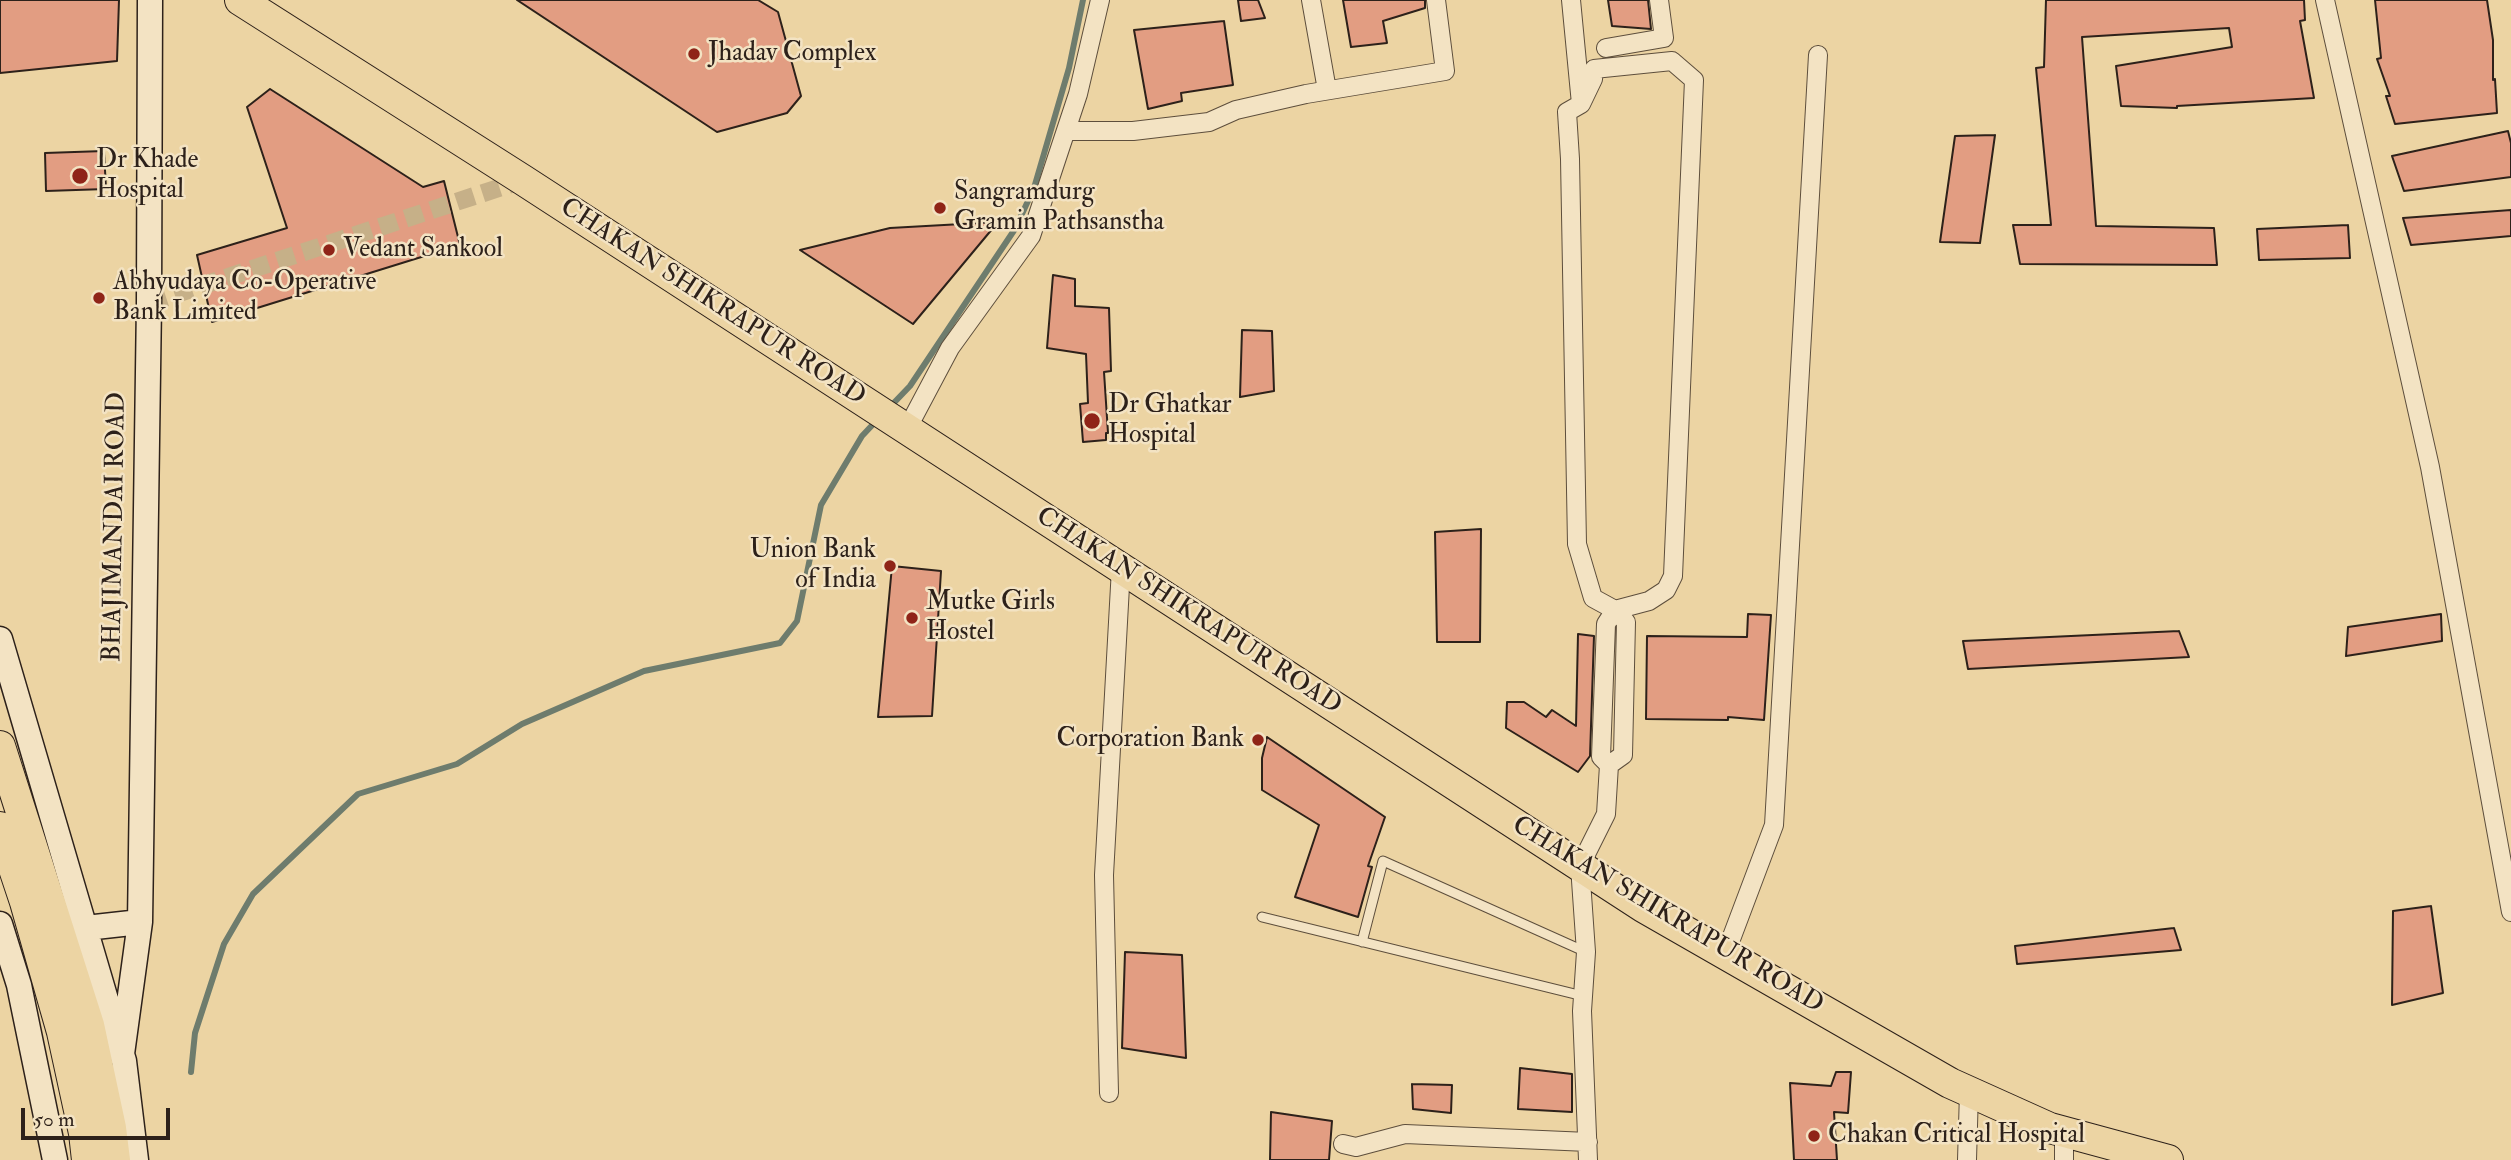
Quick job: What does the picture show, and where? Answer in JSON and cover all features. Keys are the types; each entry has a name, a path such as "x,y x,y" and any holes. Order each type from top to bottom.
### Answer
{"highway":[{"name":"CHAKAN SHIKRAPUR ROAD","path":"240,0 1643,906 1969,1092 2050,1128 2064,1146 2168,1160"},
{"path":"0,746 89,1025 111,1128 115,1160"},
{"path":"0,828 25,902 62,1032 84,1133 87,1160"}],"main road":[{"name":"BHAJIMANDAI ROAD","path":"122,1054 140,922 149,303 150,0"},
{"path":"0,639 7,683 86,928 122,1054 136,1160"},
{"path":"86,928 140,922"},
{"path":"1,928 19,985 55,1160"}],"street":[{"path":"902,426 950,348 1031,236 1078,94 1100,0"},
{"path":"1311,0 1327,90"},
{"path":"1066,131 1133,131 1209,122 1236,110 1327,90 1445,71 1436,0"},
{"path":"1571,0 1581,104"},
{"path":"1606,48 1664,38 1659,0"},
{"path":"2325,0 2430,467 2511,912"},
{"path":"1725,955 1774,825 1818,55"},
{"path":"1588,1160 1583,996 1586,952 1580,866 1606,814 1609,765 1601,757 1606,624 1615,610 1649,601 1667,590 1673,576 1694,80 1672,61 1594,69 1593,79 1581,104 1567,112 1577,544 1593,598 1615,610"},
{"path":"1108,1093 1104,875 1121,568"},
{"path":"1967,1160 1969,1092"},
{"path":"1343,1144 1356,1147 1405,1134 1588,1142"}],"lane":[{"path":"1362,942 1383,860 1586,952"},
{"path":"1262,917 1583,996"}],"building":[{"path":"0,0 119,0 117,61 0,73"},
{"name":"Jhadav Complex","path":"517,0 758,0 778,12 801,96 787,113 717,132"},
{"path":"1238,0 1258,0 1265,18 1241,21"},
{"path":"1343,0 1425,0 1425,8 1383,21 1387,43 1351,47"},
{"path":"1608,0 1648,0 1651,29 1612,26"},
{"path":"2046,0 2304,0 2305,20 2300,21 2314,98 2177,108 2121,106 2116,66 2232,47 2229,28 2082,37 2096,226 2214,228 2217,265 2020,264 2013,225 2051,225 2036,68 2044,67"},
{"path":"2375,0 2487,0 2493,40 2493,80 2495,79 2497,113 2395,124 2386,96 2390,96 2377,59 2381,58"},
{"path":"1224,21 1233,85 1181,93 1182,101 1148,109 1134,30"},
{"name":"Vedant Sankool","path":"270,89 423,187 444,181 460,245 212,322 197,255 287,228 247,107"},
{"path":"2508,131 2511,143 2511,177 2404,191 2392,156"},
{"path":"1995,135 1980,243 1940,242 1955,136"},
{"path":"104,151 106,189 46,191 45,153"},
{"path":"2511,210 2511,236 2411,245 2403,218"},
{"path":"998,222 913,324 800,250 890,228"},
{"path":"2348,225 2350,258 2259,260 2257,229"},
{"path":"1053,275 1075,279 1075,306 1109,308 1111,371 1104,372 1108,433 1106,440 1083,442 1080,404 1088,403 1086,354 1047,348"},
{"path":"1242,330 1272,331 1274,391 1240,397"},
{"path":"1481,529 1480,642 1437,642 1435,532"},
{"name":"Mutke Girls Hostel","path":"892,566 941,571 932,716 878,717"},
{"path":"1748,614 1771,615 1764,720 1728,717 1728,720 1646,719 1647,636 1747,637"},
{"path":"2441,614 2442,641 2346,656 2348,627"},
{"path":"2179,631 2189,657 1968,669 1963,641"},
{"path":"1578,634 1594,636 1590,756 1578,772 1506,728 1507,702 1524,702 1546,717 1552,710 1576,726"},
{"path":"1267,737 1385,817 1368,866 1372,867 1358,917 1295,897 1319,825 1262,790 1262,758"},
{"path":"2431,906 2443,993 2392,1005 2393,911"},
{"path":"2174,928 2181,950 2017,964 2015,946"},
{"path":"1125,952 1182,955 1186,1058 1122,1048"},
{"path":"1520,1068 1572,1074 1572,1112 1518,1109"},
{"name":"Chakan Critical Hospital","path":"1836,1072 1851,1072 1848,1113 1834,1112 1837,1160 1794,1160 1790,1083 1831,1086"},
{"path":"1412,1084 1452,1085 1451,1113 1413,1109"},
{"path":"1271,1112 1332,1121 1329,1160 1270,1160"}],"waterway":[{"path":"888,409 910,386 1015,229 1034,188 1069,68 1083,0"},
{"path":"191,1072 195,1033 224,944 253,894 358,794 457,764 522,724 644,671 780,643 797,621 821,505 862,436 878,419"}],"tunnel":[{"path":"149,303 523,180"}],"place":[{"name":"Jhadav Complex","path":"694,54"},
{"name":"Dr Khade Hospital","path":"80,176"},
{"name":"Sangramdurg Gramin Pathsanstha","path":"940,208"},
{"name":"Vedant Sankool","path":"329,250"},
{"name":"Abhyudaya Co-Operative Bank Limited","path":"99,298"},
{"name":"Dr Ghatkar Hospital","path":"1092,421"},
{"name":"Union Bank of India","path":"890,566"},
{"name":"Mutke Girls Hostel","path":"912,618"},
{"name":"Corporation Bank","path":"1258,740"},
{"name":"Chakan Critical Hospital","path":"1814,1136"}]}
